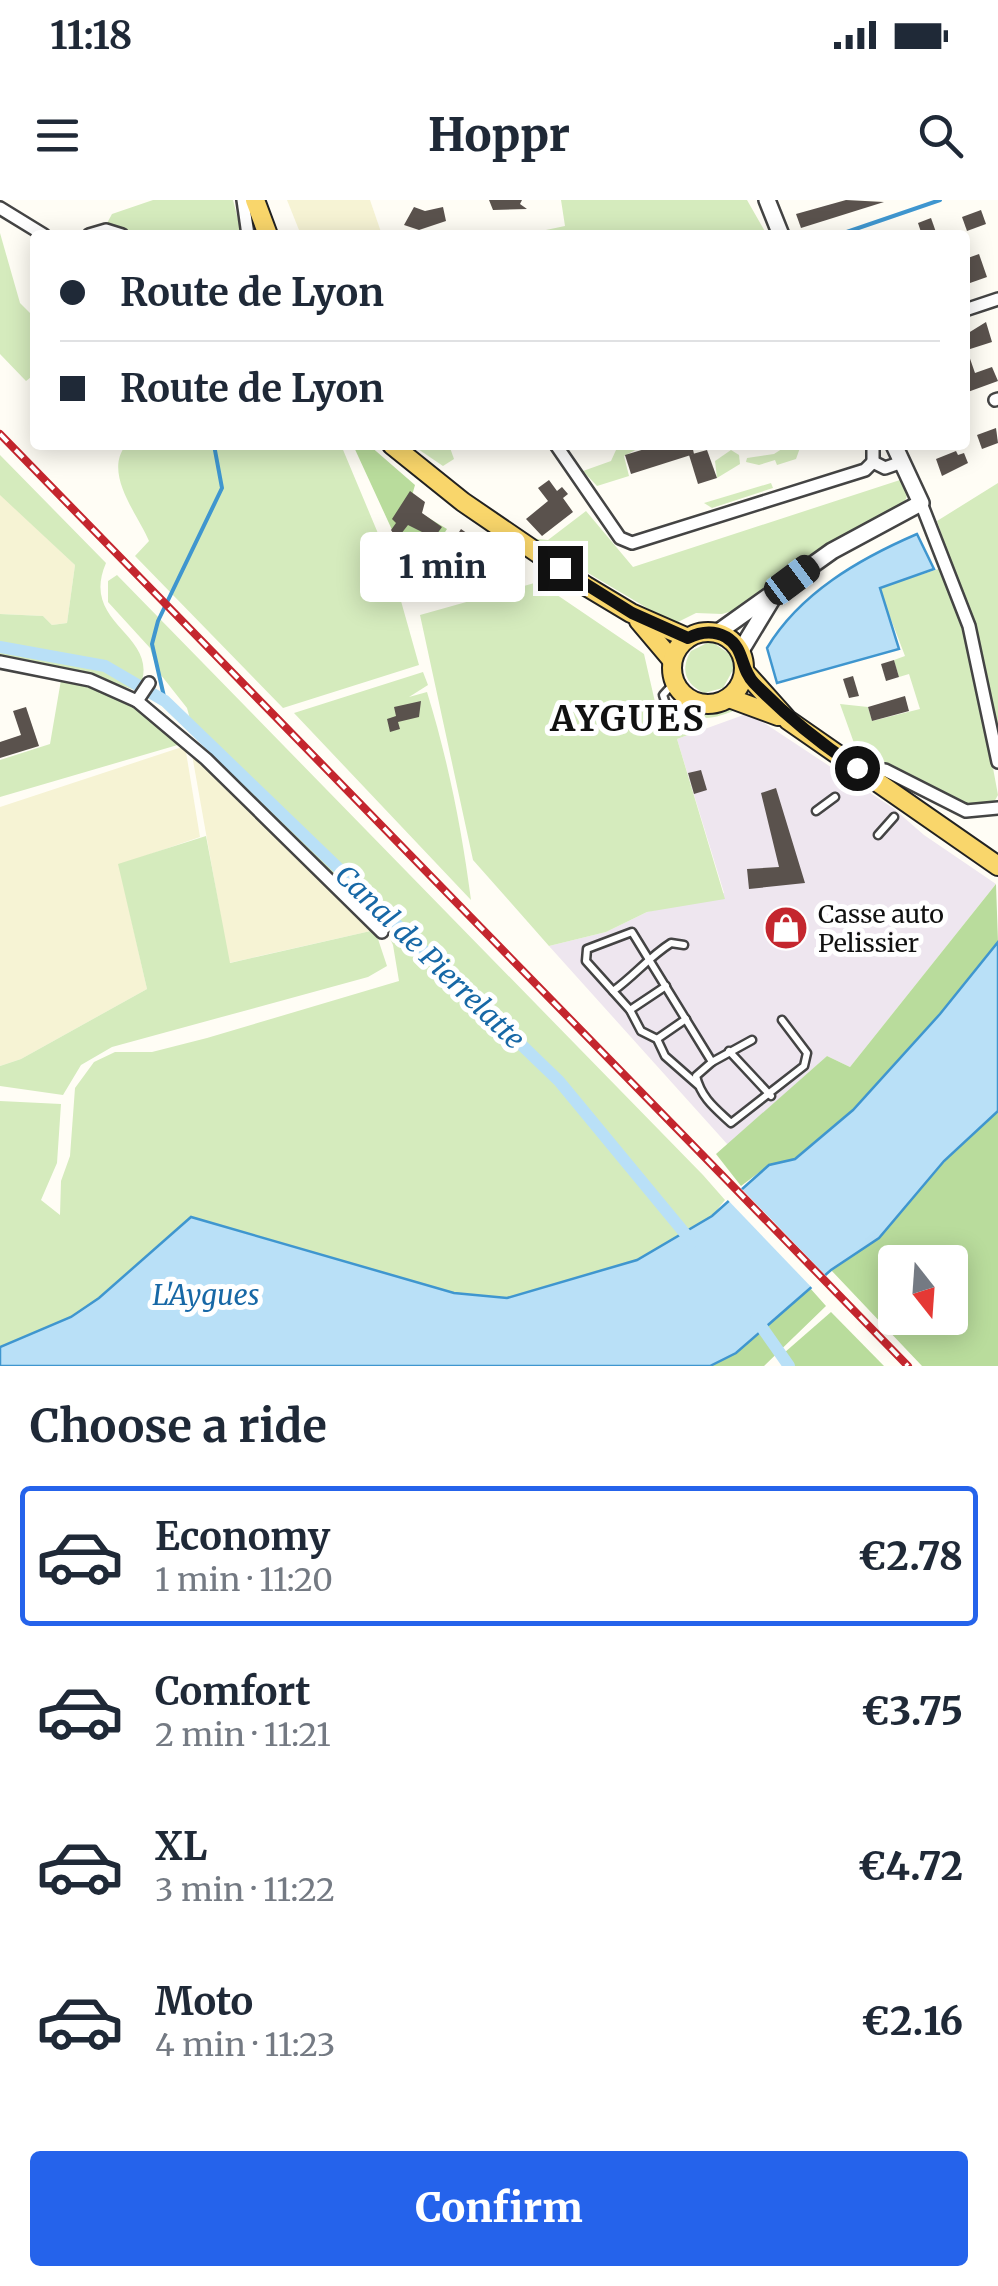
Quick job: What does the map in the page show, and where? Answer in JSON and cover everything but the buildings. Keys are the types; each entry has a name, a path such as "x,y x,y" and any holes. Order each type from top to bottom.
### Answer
{"main road":[{"path":"255,200 266,230"},
{"path":"398,450 463,502 632,613 688,638 717,634 740,652 744,671 788,720 998,866"},
{"path":"632,613 672,660 674,683 688,699 709,705 730,698 788,720"},
{"path":"672,660 688,638"},
{"path":"730,698 744,671"}],"street":[{"path":"243,200 247,230"},
{"path":"767,200 779,230"},
{"path":"4,206 37,230"},
{"path":"970,308 998,299"},
{"path":"560,450 625,542 638,543 865,470 873,462 874,450"},
{"path":"896,450 969,626 998,762"},
{"path":"873,462 885,468 902,462"},
{"path":"717,634 832,551 921,503"},
{"path":"740,652 774,596"},
{"path":"0,662 90,680 139,698 382,932"},
{"path":"139,698 149,682"},
{"path":"870,777 885,770 954,807 978,813 998,808"}],"lane":[{"path":"816,811 835,797"},
{"path":"878,835 894,817"},
{"path":"698,1085 666,1056 657,1039 641,1030 630,1010 586,961 586,949 632,932 712,1062"},
{"path":"613,991 640,971 648,957 671,943 684,945"},
{"path":"630,1010 666,986"},
{"path":"657,1039 686,1018"},
{"path":"752,1040 712,1062 696,1076 706,1100 731,1123 804,1066 807,1053 782,1020"},
{"path":"729,1052 770,1096"}],"shaded area":[{"path":"287,200 370,200 380,230 299,230"},
{"path":"0,494 75,565 67,623 52,625 43,616 0,614"},
{"name":"Casse auto Pelissier","path":"749,713 893,808 924,835 996,884 850,1067 827,1056 728,1145 549,946 606,932 647,912 724,893 677,739"},
{"path":"185,746 200,837 119,865 147,989 21,1059 0,1066 0,807"},
{"path":"191,749 375,930 229,963"}],"green space":[{"path":"153,200 233,200 241,230 120,230 106,225 112,214"},
{"path":"561,200 747,200 764,230 546,230 565,226"},
{"path":"0,233 20,303 30,313 30,378 26,381 0,354"},
{"path":"123,450 343,450 390,562 419,665 283,708 135,556 149,541 124,493 118,468"},
{"path":"355,450 375,450 415,485 409,506 447,529 411,585 399,545"},
{"path":"419,450 451,450 454,459 443,466"},
{"path":"616,450 635,450 624,456 629,476 597,486 583,471 611,461"},
{"path":"731,450 739,455 740,464 717,478 715,461"},
{"path":"799,450 796,459 777,465 775,460 759,465 746,462 747,458"},
{"path":"0,455 106,563 100,585 103,602 141,656 144,672 138,691 79,672 0,657 0,614 43,616 52,625 67,623 75,565 0,495"},
{"path":"900,480 908,493 904,504 830,544 749,606 722,614 696,613 674,624 529,538 548,540 586,511 633,567"},
{"path":"771,483 773,488 712,508 704,503"},
{"path":"998,483 998,726 970,616 937,521"},
{"path":"945,567 967,627 998,795 993,804 975,811 897,773 854,743 840,704 868,707 872,721 920,709 909,674 899,677 894,660 905,656 879,588"},
{"path":"117,575 703,1175 725,1200 712,1216 637,1260 507,1298 454,1293 191,1217 99,1298 71,1317 0,1347 0,1101 61,1104 57,1163 41,1200 60,1215 61,1181 70,1156 75,1088 94,1062 115,1052 152,1052 207,1038 399,981 393,945 385,928 217,762 193,730 187,708 157,670 150,648 108,602 108,581"},
{"path":"538,582 644,654 655,702 664,716 707,728 677,739 725,899 647,912 606,932 549,946 473,860 420,615"},
{"path":"711,641 731,655 734,668 723,688 704,693 689,681 685,670 691,651"},
{"path":"423,672 428,685 409,697 427,692 454,795 471,900 294,713"},
{"path":"61,680 126,703 181,744 0,797 0,760 50,744"},
{"path":"732,706 738,709 709,718 680,710"},
{"path":"206,836 230,963 375,930 387,966 368,977 112,1047 81,1065 63,1095 0,1086 0,1066 21,1059 147,989 118,864"},
{"path":"996,884 998,942 940,1014 853,1110 795,1159 769,1165 741,1186 716,1154 827,1056 850,1067"},
{"path":"998,1111 998,1366 922,1366 893,1335 968,1335 968,1245 878,1245 878,1320 831,1270 879,1238 944,1161"},
{"path":"810,1288 826,1306 764,1366 710,1366 736,1353"},
{"path":"831,1312 884,1366 793,1366 784,1353"}],"water":[{"path":"917,534 934,569 880,588 899,649 777,683 767,648 796,610 853,567"},
{"name":"L'Aygues","path":"998,942 998,1111 944,1161 879,1238 831,1270 736,1353 710,1366 0,1366 0,1347 71,1317 99,1298 191,1217 454,1293 507,1298 637,1260 712,1216 769,1165 795,1159 853,1110 940,1014"}],"pier":[{"path":"737,1184 829,1279 815,1291 723,1195"}],"waterway":[{"path":"853,230 940,200"},
{"path":"165,701 152,644 158,621 222,488 215,450"},
{"name":"Canal de Pierrelatte","path":"0,647 105,666 165,701 559,1081 692,1242"},
{"name":"Canal de Pierrelatte","path":"756,1319 789,1366"}],"railway":[{"path":"0,434 908,1366"}],"place":[{"name":"Casse auto Pelissier","path":"786,928"}],"district":[{"name":"AYGUES","path":"628,719"}],"route":[{"path":"560,568 632,613 688,638 707,632 726,637 740,652 744,671 788,720 857,768"}]}
